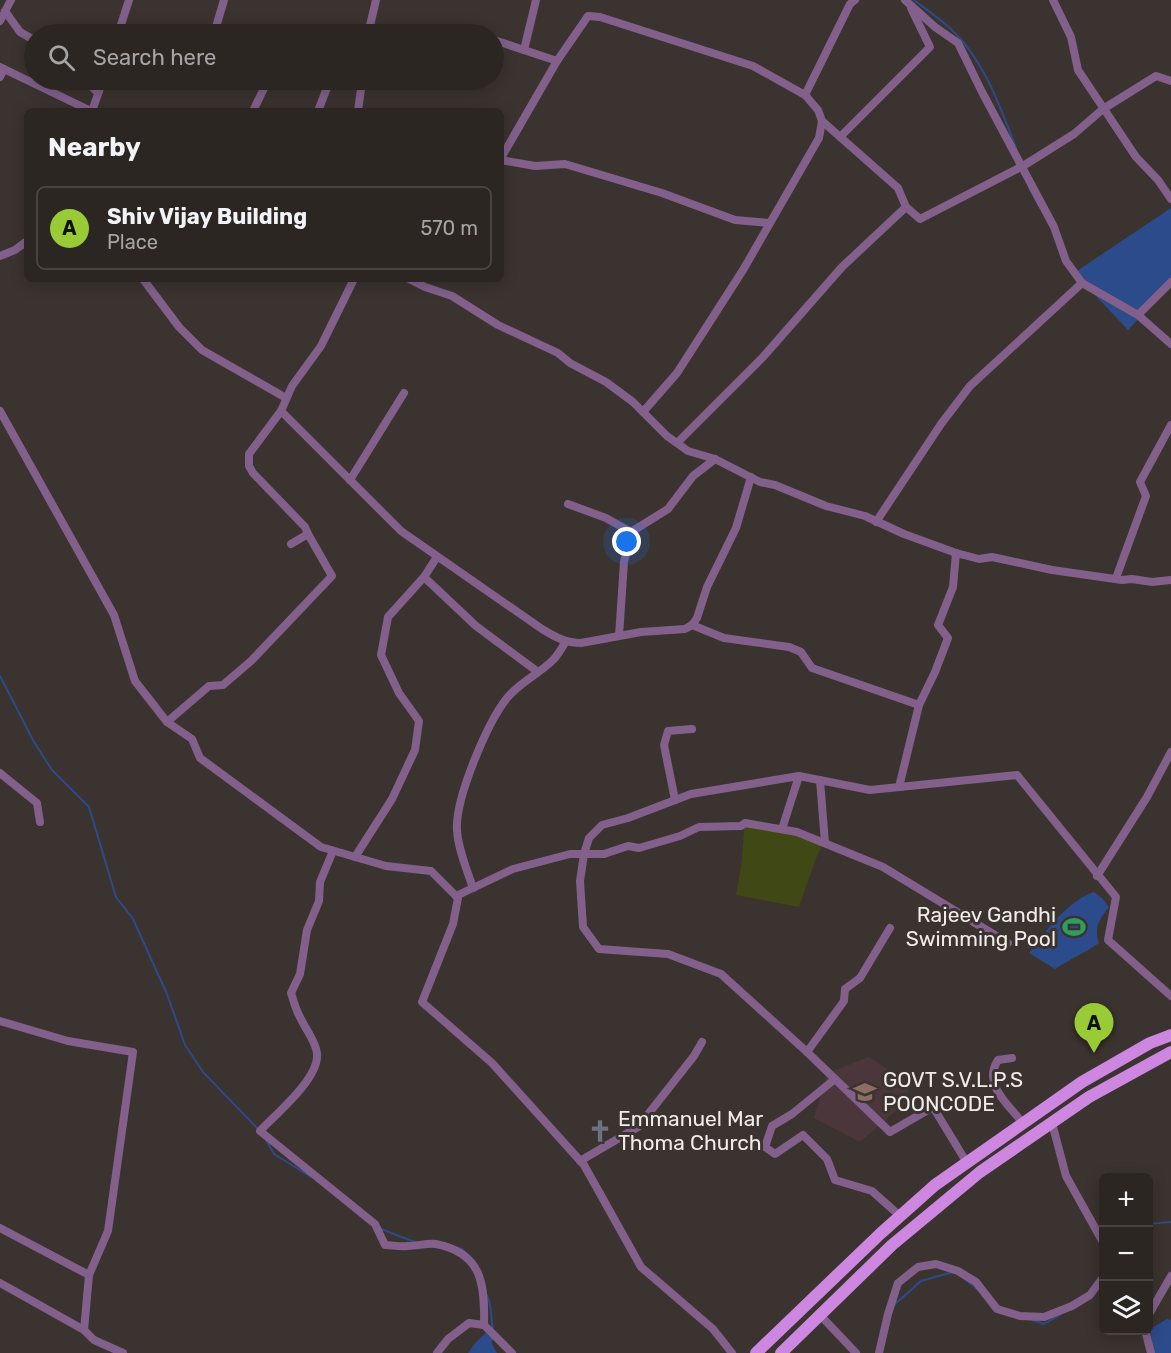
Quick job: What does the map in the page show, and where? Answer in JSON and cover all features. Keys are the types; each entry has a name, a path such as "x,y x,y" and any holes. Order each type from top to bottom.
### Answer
{"main road":[{"path":"756,1353 935,1185 1082,1082 1150,1043 1171,1035"},
{"path":"781,1353 892,1245 993,1162 1089,1097 1171,1052"}],"street":[{"path":"0,21 7,14 11,0"},
{"path":"121,24 129,0"},
{"path":"217,24 224,0"},
{"path":"370,24 376,0"},
{"path":"524,50 536,0"},
{"path":"805,94 850,4 855,0"},
{"path":"1053,0 1071,37 1078,70 1136,157 1158,180 1171,199"},
{"path":"840,137 930,47 907,2"},
{"path":"907,2 958,44 1054,227 1066,261 1082,283 1138,315 1171,344"},
{"path":"7,14 24,34"},
{"path":"504,154 557,61 584,20 594,15 753,66 805,94 818,110 822,121 898,188 906,207 920,219 1023,166 1074,134 1103,109 1156,76 1171,81"},
{"path":"504,43 557,61"},
{"path":"0,78 2,68 24,79"},
{"path":"48,90 85,108"},
{"path":"95,90 98,93"},
{"path":"92,108 99,90"},
{"path":"254,108 263,90"},
{"path":"319,108 326,90"},
{"path":"358,108 361,90"},
{"path":"643,412 677,373 742,270 819,138 822,121"},
{"path":"504,160 535,166 565,165 662,193 735,220 769,223"},
{"path":"677,443 763,357 842,267 906,207"},
{"path":"0,256 24,243"},
{"path":"145,282 179,327 202,350 286,398"},
{"path":"167,722 208,686 223,685 251,661 332,576 305,527 249,466 249,454 281,411 291,386 321,346 353,282"},
{"path":"415,282 452,296 498,325 558,353 570,363 606,382 633,402 667,436 688,451 715,459 751,477 805,498 853,512 956,553 980,558 992,557 1052,570 1152,582 1171,580"},
{"path":"1138,315 1171,282"},
{"path":"876,522 941,424 970,386 1082,283"},
{"path":"350,480 404,393"},
{"path":"0,411 114,615 135,681 167,722 192,739 200,758 321,847 386,866 431,871 458,898 453,924 422,1002 492,1063 580,1161 641,1267 713,1329 732,1353"},
{"path":"281,411 401,531 543,629 566,641 581,643 641,632 685,629 692,625 697,618 707,587 736,528 751,477"},
{"path":"1116,578 1146,496 1140,482 1171,425"},
{"path":"619,636 624,562 631,532 668,509 693,476 715,459"},
{"path":"568,504 606,518 631,532"},
{"path":"291,544 308,534"},
{"path":"899,787 919,705 948,638 938,625 953,587 956,553"},
{"path":"355,857 392,799 415,750 419,721 399,693 381,655 388,617 424,577 437,557"},
{"path":"424,577 476,626 538,672"},
{"path":"692,625 724,638 789,647 801,652 812,668 919,705"},
{"path":"473,888 457,832 457,815 466,781 506,699 524,681 554,659 566,641"},
{"path":"675,800 664,745 668,731 692,729"},
{"path":"1097,876 1147,797 1171,752"},
{"path":"0,773 37,803 40,822"},
{"path":"967,1163 933,1107 890,1131 721,974 668,954 599,949 583,927 580,881 589,838 602,825 628,818 691,794 799,776 870,790 1017,775 1116,897 1108,940 1171,996"},
{"path":"782,829 799,776"},
{"path":"820,780 825,843"},
{"path":"456,896 513,869 570,854 604,854 628,846 639,848 658,843 699,826 741,826 745,823 797,832 883,867 1008,943"},
{"path":"333,851 320,882 319,901 307,930 300,974 291,993 299,1017 312,1039 317,1055 307,1080 294,1097 260,1131 375,1224 385,1245 434,1244 458,1252 472,1261 481,1282 485,1302 484,1325"},
{"path":"807,1052 844,1001 845,989 860,978 890,928"},
{"path":"0,1021 68,1041 133,1052 108,1231 89,1275 84,1330"},
{"path":"580,1161 638,1127 694,1056 702,1042"},
{"path":"1012,1058 998,1060 992,1072 993,1085 1022,1122"},
{"path":"835,1079 792,1114 772,1126 765,1147 775,1154 803,1135 827,1159 835,1180 872,1191 900,1216"},
{"path":"1052,1123 1066,1176 1099,1235"},
{"path":"0,1228 89,1275"},
{"path":"879,1353 898,1283 918,1266 936,1264 958,1271 976,1282 997,1309 1020,1316 1044,1317 1072,1306 1090,1294 1100,1281"},
{"path":"1153,1309 1171,1276"},
{"path":"0,1284 84,1330 94,1340 123,1353"},
{"path":"820,1315 856,1353"},
{"path":"437,1353 448,1339 469,1323 484,1325 512,1353"},
{"path":"1146,1335 1151,1353"}],"shaded area":[{"name":"GOVT S.V.L.P.S POONCODE","path":"869,1057 909,1083 907,1101 860,1142 814,1118 827,1073"}],"green space":[{"path":"745,820 785,827 824,843 816,858 799,907 736,895"}],"water":[{"path":"1171,208 1171,284 1128,330 1074,273"},
{"name":"Rajeev Gandhi Swimming Pool","path":"1094,892 1109,907 1098,924 1099,943 1055,969 1029,953 1066,910"},
{"path":"1167,1319 1171,1320 1171,1353 1153,1353 1151,1335 1153,1335 1153,1327"},
{"path":"488,1331 494,1339 491,1342 497,1353 468,1353 476,1342"}],"waterway":[{"path":"914,0 951,29 973,55 990,85 1016,148"},
{"path":"1029,188 1039,206"},
{"path":"0,676 34,742 52,770 89,807 116,897 133,919 167,994 185,1045 203,1072 259,1130"},
{"path":"266,1140 274,1154 311,1177"},
{"path":"1153,1224 1171,1222"},
{"path":"381,1229 417,1243"},
{"path":"455,1247 466,1253"},
{"path":"894,1305 921,1281 953,1272"},
{"path":"965,1279 977,1289"},
{"path":"486,1294 493,1329"},
{"path":"1030,1319 1044,1324 1060,1315"}],"place":[{"name":"Rajeev Gandhi Swimming Pool","path":"1074,927"},
{"name":"Shiv Vijay Building","path":"1094,1053"},
{"name":"GOVT S.V.L.P.S POONCODE","path":"865,1092"},
{"name":"Emmanuel Mar Thoma Church","path":"600,1131"}]}
